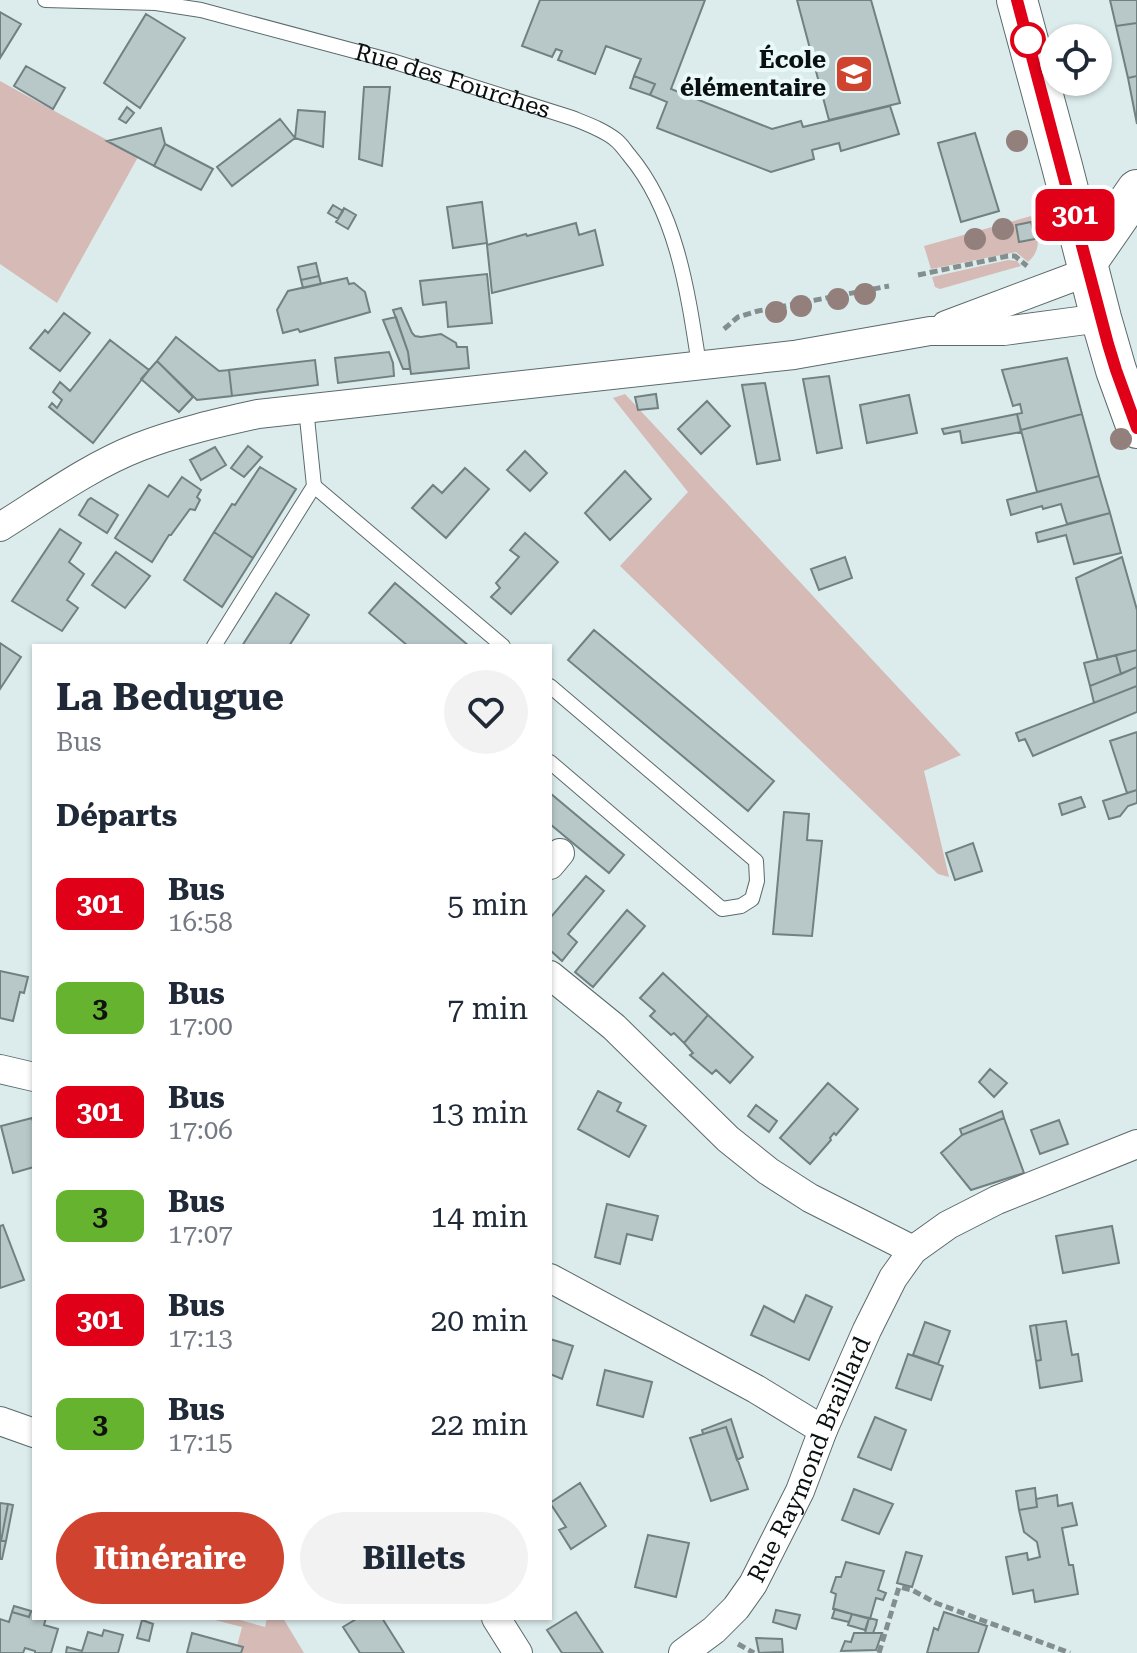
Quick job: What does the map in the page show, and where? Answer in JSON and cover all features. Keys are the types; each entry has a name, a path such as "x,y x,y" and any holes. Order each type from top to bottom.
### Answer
{"main road":[{"path":"1017,0 1101,318 1137,428"},
{"path":"1089,266 1137,190"}],"street":[{"path":"930,331 1089,266"},
{"path":"0,527 80,477 136,448 209,424 258,414 794,355 930,331 1004,331 1101,318"},
{"path":"552,977 614,1027 701,1114 768,1171 810,1198 913,1250"},
{"path":"0,1069 32,1077"},
{"name":"Rue Raymond Braillard","path":"683,1653 714,1630 736,1608 753,1584 800,1491 823,1430 874,1317 893,1278 913,1250 948,1225 997,1200 1137,1144"},
{"path":"552,1279 756,1389 823,1430"},
{"path":"0,1421 32,1432"},
{"path":"497,1620 518,1653"}],"lane":[{"name":"Rue des Fourches","path":"45,0 156,3 201,10 392,61 597,128 617,141 637,165 652,189 669,228 682,272 699,365"},
{"path":"215,644 314,486 306,408"},
{"path":"314,486 501,644"},
{"path":"552,688 756,861 757,881 752,899 741,906 722,909 552,764"}],"path":[{"path":"918,275 1015,256 1033,273"},
{"path":"724,329 738,317 747,314 889,286"},
{"path":"879,1653 899,1587 1070,1653"}],"shaded area":[{"path":"0,81 138,157 57,303 0,264"},
{"path":"1031,216 1038,246 1028,262 1016,252 931,269 924,246"},
{"path":"1008,260 1017,261 1021,266 940,289 935,287 932,277"},
{"path":"625,394 961,755 924,771 949,877 938,874 620,566 688,492 613,398"},
{"path":"215,1620 240,1620 265,1627 267,1620 284,1620 304,1653 241,1653 243,1647 237,1646 242,1627"}],"building":[{"path":"540,0 705,0 671,89 772,129 801,121 803,127 890,106 899,134 841,151 839,143 812,150 814,159 771,172 657,128 667,102 650,95 655,84 634,76 641,59 606,46 595,74 558,60 562,51 556,49 552,57 522,46"},
{"path":"797,0 871,0 900,103 829,120"},
{"path":"1110,0 1137,0 1137,23 1116,26"},
{"path":"0,12 21,24 0,58"},
{"path":"146,14 185,38 140,108 104,83"},
{"path":"1137,23 1137,76 1128,78 1116,26"},
{"path":"26,66 65,88 53,109 14,86"},
{"path":"634,76 655,84 650,95 630,88"},
{"path":"1137,76 1137,124 1128,78"},
{"path":"364,87 390,87 382,166 359,159"},
{"path":"127,107 134,113 126,123 119,119"},
{"path":"298,110 325,112 323,147 295,138"},
{"path":"280,119 295,138 232,186 217,167"},
{"path":"161,128 165,144 154,166 107,141"},
{"path":"975,133 999,211 961,222 938,143"},
{"path":"165,144 213,169 201,190 154,166"},
{"path":"482,202 487,243 453,248 447,207"},
{"path":"333,205 343,211 338,219 328,213"},
{"path":"344,208 356,215 348,229 336,222"},
{"path":"1031,222 1035,239 1019,242 1016,225"},
{"path":"576,223 579,235 595,230 603,265 492,293 487,245"},
{"path":"316,263 319,276 301,280 298,267"},
{"path":"487,274 492,323 448,327 446,302 423,305 420,281"},
{"path":"319,276 321,284 303,288 301,280"},
{"path":"347,278 349,284 354,283 365,292 370,312 300,332 298,329 283,333 277,310 288,291"},
{"path":"401,308 415,336 441,334 456,343 457,347 467,347 469,368 411,374 408,352 393,310"},
{"path":"64,313 90,333 60,371 30,348 45,330 48,333"},
{"path":"396,317 408,352 410,369 403,369 383,320"},
{"path":"176,337 219,371 229,370 232,396 197,400 157,361"},
{"path":"110,340 149,370 93,443 49,407 52,403 57,408 62,400 53,392 60,382 70,391"},
{"path":"389,352 394,376 338,383 335,358"},
{"path":"1067,358 1082,414 1021,430 1017,414 1022,413 1020,404 1013,406 1002,370"},
{"path":"315,360 318,385 232,396 229,370"},
{"path":"157,361 193,397 179,412 141,379"},
{"path":"829,376 842,448 817,453 803,379"},
{"path":"765,383 780,460 757,464 742,385"},
{"path":"656,394 658,408 638,410 635,397"},
{"path":"909,395 917,433 867,443 860,405"},
{"path":"707,401 730,426 701,454 678,429"},
{"path":"1017,414 1021,432 962,443 960,431 944,434 942,429"},
{"path":"1082,414 1099,476 1037,492 1021,430"},
{"path":"248,446 262,457 244,477 231,468"},
{"path":"215,447 226,465 201,480 190,460"},
{"path":"525,451 547,473 530,491 507,470"},
{"path":"260,467 296,489 253,558 214,532"},
{"path":"465,468 489,489 446,538 412,508 433,485 442,493"},
{"path":"625,471 651,499 610,540 585,513"},
{"path":"1099,476 1110,513 1067,524 1061,504 1011,515 1007,500"},
{"path":"182,477 201,490 197,497 200,500 195,510 190,509 169,535 152,562 115,538 149,485 168,497"},
{"path":"91,498 118,515 107,533 79,515"},
{"path":"1110,513 1121,553 1074,564 1066,535 1038,542 1036,533"},
{"path":"60,529 81,543 69,562 84,574 67,600 78,608 62,631 12,601"},
{"path":"214,532 253,558 222,607 184,580"},
{"path":"525,533 558,562 511,614 491,597 500,588 496,583 519,557 510,550"},
{"path":"116,552 150,576 125,608 92,585"},
{"path":"845,557 852,578 819,590 811,569"},
{"path":"1122,557 1137,610 1137,650 1098,660 1076,578"},
{"path":"395,583 467,644 406,644 369,613"},
{"path":"276,593 309,615 290,644 243,644"},
{"path":"594,630 774,781 748,811 568,660"},
{"path":"0,643 21,657 0,689"},
{"path":"1137,650 1137,667 1121,674 1116,655"},
{"path":"1116,655 1121,674 1090,686 1084,663"},
{"path":"1137,667 1137,686 1094,703 1090,686"},
{"path":"1137,686 1137,712 1033,756 1025,739 1019,741 1016,733"},
{"path":"1137,732 1137,790 1127,793 1110,741"},
{"path":"1137,790 1137,803 1128,806 1120,816 1109,819 1103,801"},
{"path":"552,795 624,855 609,873 552,826"},
{"path":"1081,797 1085,807 1062,815 1059,804"},
{"path":"784,812 809,814 807,840 822,841 812,936 773,934"},
{"path":"973,843 982,871 955,880 946,853"},
{"path":"586,876 604,891 568,934 577,942 562,961 552,952 552,916"},
{"path":"627,910 645,926 593,987 575,972"},
{"path":"0,971 28,977 24,993 20,992 13,1021 0,1018"},
{"path":"663,973 708,1015 684,1043 650,1016 655,1011 640,998"},
{"path":"708,1015 753,1057 730,1083 716,1070 712,1074 690,1055 693,1053 684,1043"},
{"path":"990,1069 1007,1083 994,1097 979,1082"},
{"path":"828,1083 858,1109 810,1164 780,1138"},
{"path":"598,1091 621,1103 617,1111 646,1126 629,1157 578,1129"},
{"path":"756,1105 777,1121 769,1132 748,1116"},
{"path":"1002,1111 1004,1118 962,1135 960,1129"},
{"path":"32,1118 32,1168 13,1173 1,1126"},
{"path":"1004,1118 1024,1173 971,1190 941,1153 962,1135"},
{"path":"1059,1120 1068,1144 1040,1154 1031,1130"},
{"path":"607,1204 658,1216 652,1240 627,1234 620,1264 595,1257"},
{"path":"3,1225 24,1280 0,1288 0,1226"},
{"path":"1112,1226 1119,1263 1063,1273 1056,1236"},
{"path":"806,1295 832,1307 809,1360 751,1335 764,1306 794,1322"},
{"path":"1066,1321 1072,1355 1078,1354 1082,1381 1040,1388 1036,1361 1041,1360 1036,1325"},
{"path":"925,1322 950,1331 938,1364 913,1355"},
{"path":"1036,1325 1041,1360 1036,1361 1030,1326"},
{"path":"552,1340 573,1346 562,1379 552,1375"},
{"path":"908,1354 943,1366 931,1400 896,1388"},
{"path":"605,1370 652,1382 643,1417 597,1405"},
{"path":"875,1417 906,1430 891,1470 858,1457"},
{"path":"731,1419 743,1457 737,1460 726,1427 703,1434 702,1430"},
{"path":"726,1427 748,1489 711,1501 690,1438"},
{"path":"580,1483 606,1526 571,1549 559,1530 566,1527 552,1502"},
{"path":"1035,1488 1037,1507 1019,1510 1016,1491"},
{"path":"854,1489 893,1504 879,1534 842,1520"},
{"path":"1057,1495 1058,1506 1072,1503 1077,1525 1062,1528 1078,1594 1035,1602 1033,1590 1013,1594 1006,1557 1027,1553 1028,1560 1040,1557 1037,1542 1024,1532 1019,1510 1037,1507 1036,1499"},
{"path":"0,1503 8,1504 1,1541 6,1541 2,1559 0,1559"},
{"path":"8,1504 13,1505 6,1541 1,1541"},
{"path":"648,1535 689,1543 676,1597 635,1587"},
{"path":"906,1552 922,1556 912,1587 897,1583"},
{"path":"846,1562 884,1571 878,1590 886,1593 883,1600 876,1598 870,1619 833,1609 836,1594 831,1592"},
{"path":"14,1606 31,1611 29,1617 12,1612"},
{"path":"835,1609 852,1614 849,1622 832,1618"},
{"path":"776,1610 800,1615 796,1629 773,1622"},
{"path":"32,1611 32,1620 45,1620 44,1625 58,1629 51,1653 35,1653 25,1648 23,1653 0,1653 0,1619 9,1622 12,1612 29,1617"},
{"path":"576,1612 603,1653 562,1653 547,1630"},
{"path":"944,1612 987,1626 978,1653 927,1653 934,1628 938,1630"},
{"path":"852,1614 869,1618 865,1630 848,1625"},
{"path":"869,1618 877,1620 876,1625 873,1633 865,1633"},
{"path":"142,1620 153,1624 149,1641 137,1638"},
{"path":"355,1620 383,1620 404,1653 360,1653 343,1627"},
{"path":"104,1630 123,1635 118,1653 66,1653 67,1647 82,1651 88,1632 102,1636"},
{"path":"192,1633 243,1647 241,1653 187,1653"},
{"path":"854,1633 882,1633 876,1650 841,1651 845,1641 851,1642"},
{"path":"756,1638 782,1639 783,1652 759,1653"}],"bus line":[{"name":"301","path":"1017,0 1108,344 1137,428"}],"place":[{"name":"École élémentaire","path":"854,74"}]}
